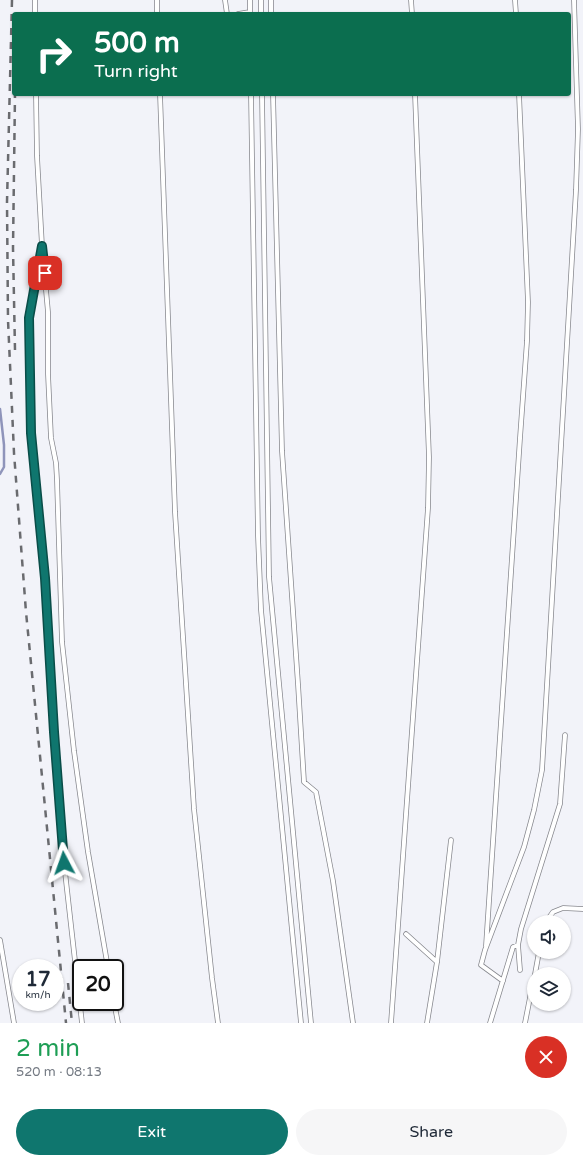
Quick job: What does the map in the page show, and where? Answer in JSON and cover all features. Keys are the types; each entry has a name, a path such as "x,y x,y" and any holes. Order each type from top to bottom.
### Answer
{"lane":[{"path":"35,0 35,12"},
{"path":"157,0 157,12"},
{"path":"225,0 227,12"},
{"path":"250,0 250,12"},
{"path":"261,0 261,12"},
{"path":"271,0 271,12"},
{"path":"411,0 412,12"},
{"path":"515,0 516,12"},
{"path":"503,981 481,965 485,950 524,848 542,770 576,190 578,129 574,0"},
{"path":"36,96 37,156 42,246 48,312 48,374 51,438 56,463 57,480 62,642 74,751 88,852 106,959"},
{"path":"160,96 175,512 195,817 218,1023"},
{"path":"251,96 258,536 261,610 301,1023"},
{"path":"262,96 269,576 311,1023"},
{"path":"273,96 282,451 304,782 316,792 333,881 353,1023"},
{"path":"391,1023 428,508 428,410 415,96"},
{"path":"485,950 527,342 528,302 519,96"},
{"path":"42,246 29,318 31,433 45,578 54,732 64,863 82,1023"},
{"path":"520,970 518,945 521,929 560,804 565,735"},
{"path":"427,1023 437,962 451,840"},
{"path":"551,915 553,912 562,908 583,909"},
{"path":"406,934 437,962"},
{"path":"0,940 14,1023"},
{"path":"490,1023 513,947 518,945"},
{"path":"116,1011 118,1023"},
{"path":"525,1023 527,1011"}],"waterway":[{"path":"0,409 4,445 4,467 0,474"}],"railway":[{"path":"12,0 7,202 8,320 14,453 26,612 66,1023"},
{"path":"15,96 13,248 15,350"},
{"path":"68,983 72,1023"}],"route":[{"path":"45,273 42,246 29,318 31,433 45,578 54,732 64,863"}]}
